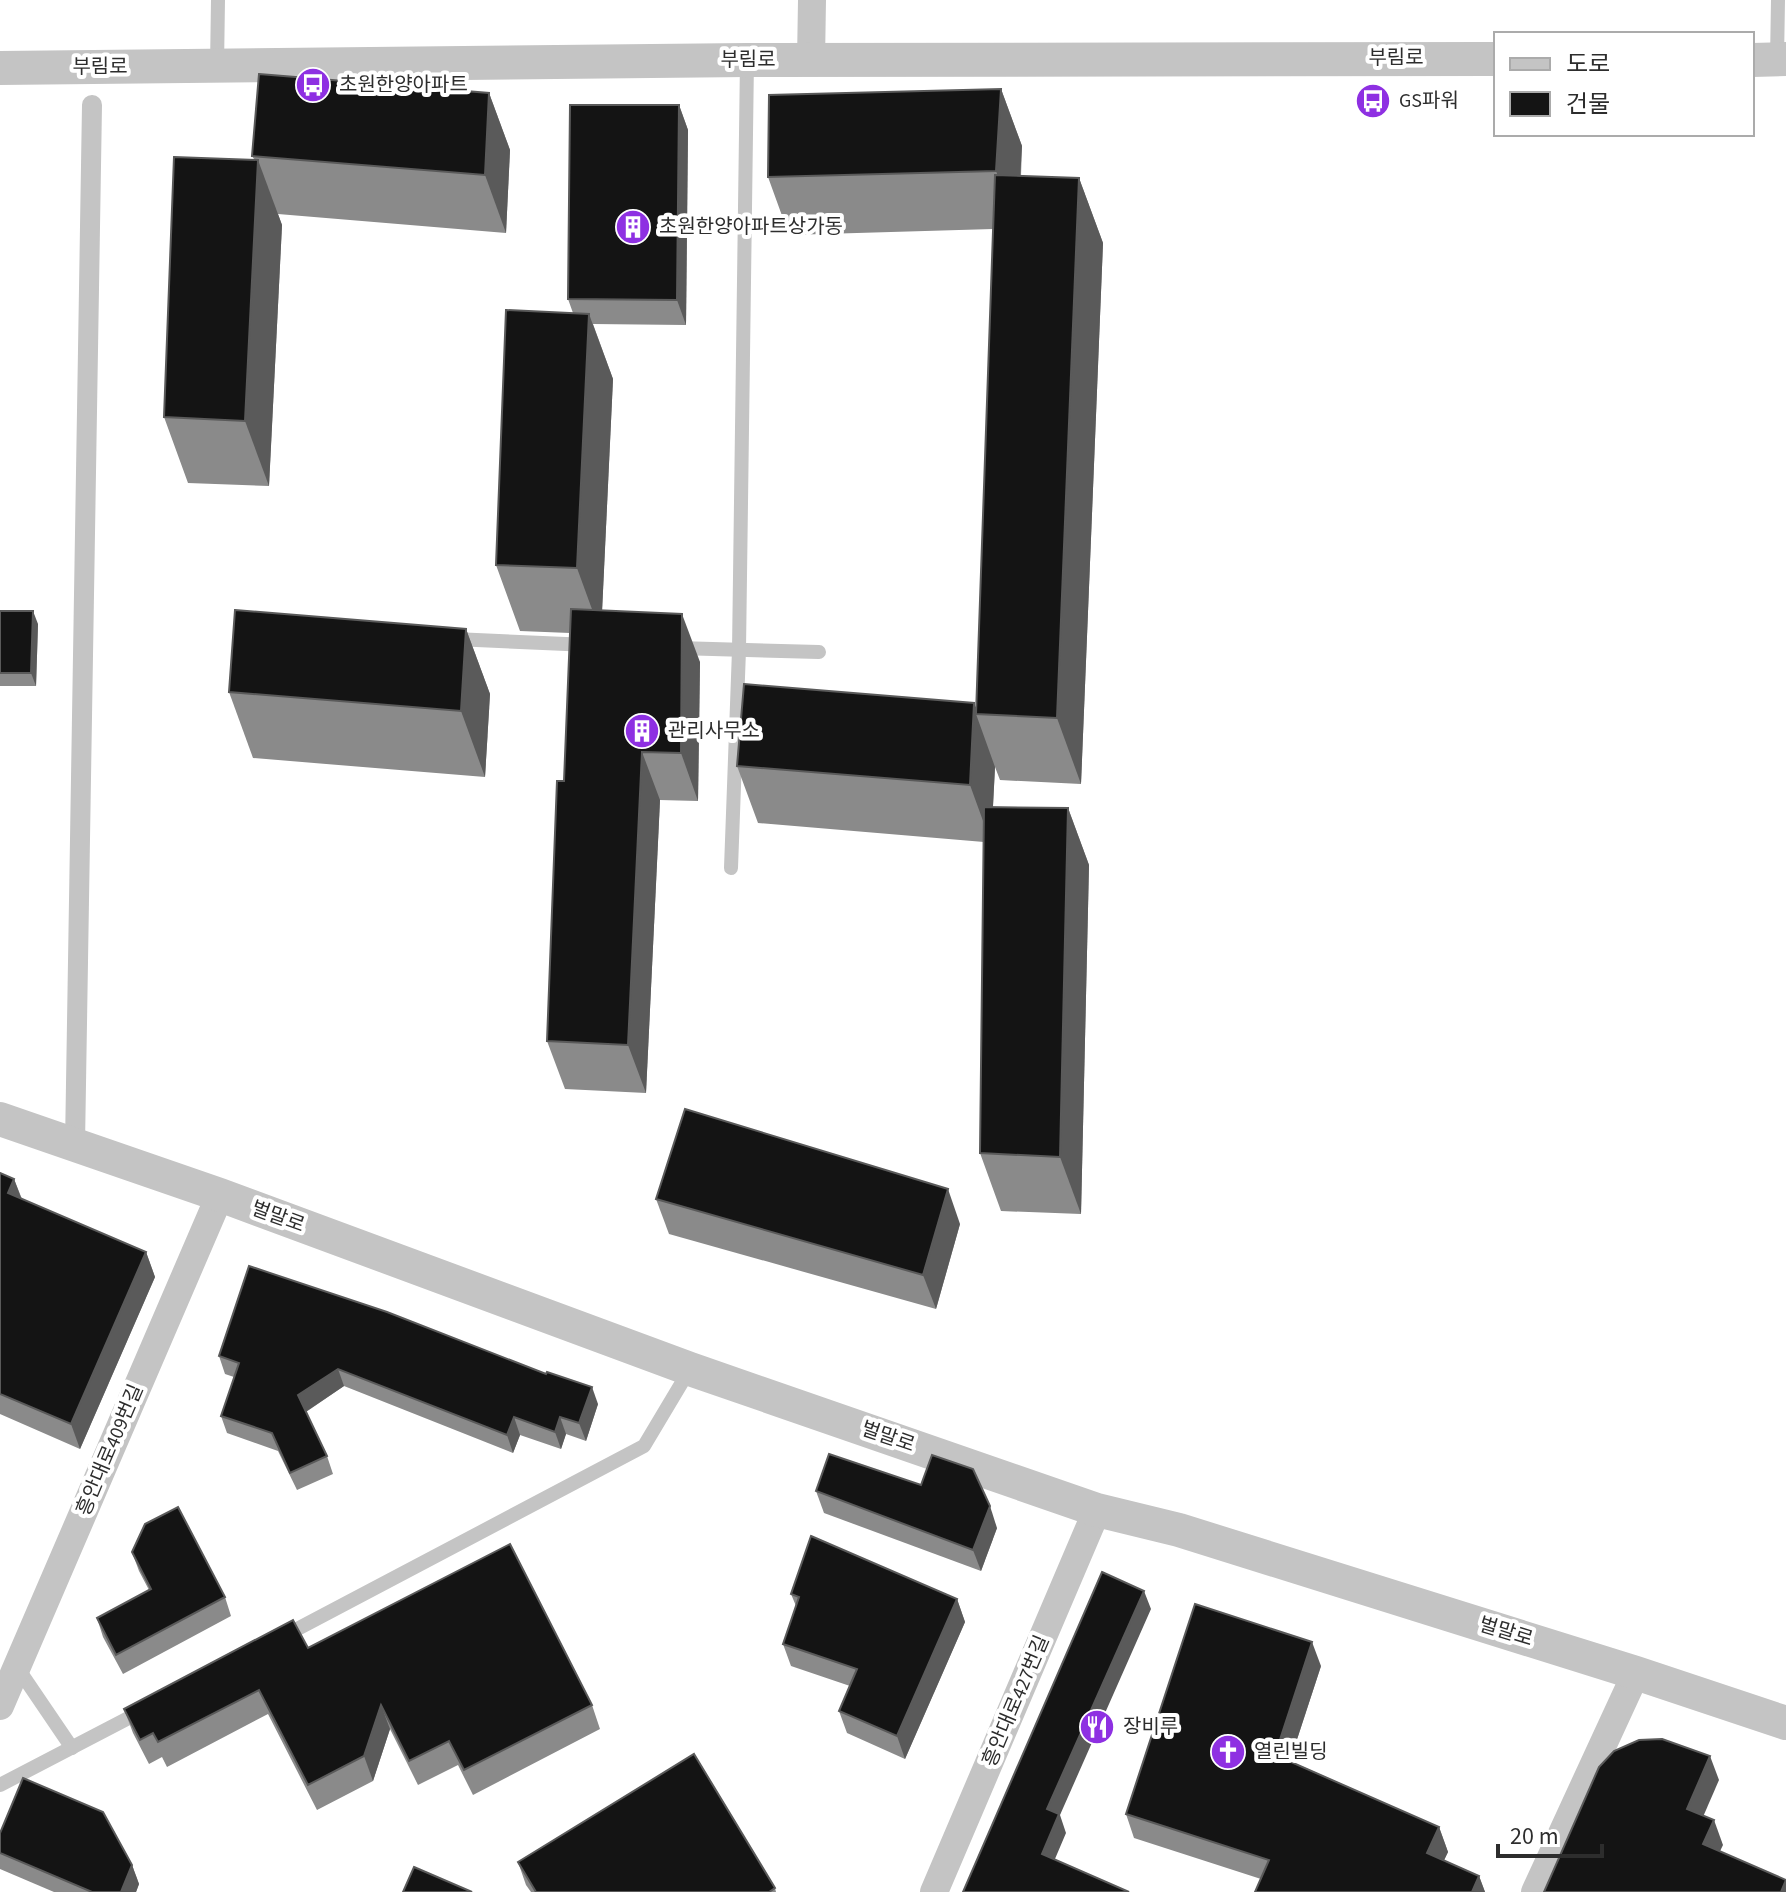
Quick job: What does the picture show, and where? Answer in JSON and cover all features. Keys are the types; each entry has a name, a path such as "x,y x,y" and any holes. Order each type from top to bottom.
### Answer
{"street":[{"path":"811,61 812,0"},
{"name":"부림로","path":"0,68 747,60 1494,59"},
{"path":"75,1145 92,105"},
{"name":"벌말로","path":"0,1119 220,1195 690,1369 1097,1510 1179,1530 1786,1723"},
{"name":"흥안대로409번길","path":"0,1706 220,1195"},
{"name":"흥안대로427번길","path":"934,1892 1097,1510"},
{"path":"1535,1892 1636,1673"}],"lane":[{"path":"217,67 218,0"},
{"path":"1772,60 1778,0"},
{"path":"731,868 739,650 747,60"},
{"path":"445,639 604,646"},
{"path":"664,648 819,652"},
{"path":"267,1645 644,1446 690,1369"},
{"path":"17,1667 72,1748"},
{"path":"0,1785 156,1704"}],"building":[{"path":"259,74 489,93 485,175 252,156"},
{"path":"1001,89 996,171 768,177 769,95"},
{"name":"초원한양아파트상가동","path":"570,105 679,105 677,300 568,299"},
{"path":"174,157 258,160 245,421 164,417"},
{"path":"995,175 1079,178 1057,718 976,714"},
{"path":"506,310 589,314 577,568 496,565"},
{"path":"571,609 682,614 681,753 642,752 628,1045 547,1041 557,781 564,781"},
{"path":"235,610 466,629 461,711 229,692"},
{"path":"0,611 33,611 31,673 0,673"},
{"path":"744,684 974,703 970,785 737,766"},
{"path":"984,807 1068,808 1060,1157 980,1153"},
{"path":"685,1109 948,1189 923,1275 656,1199"},
{"path":"0,1173 14,1179 8,1193 146,1252 71,1424 0,1394"},
{"path":"249,1266 387,1312 546,1374 592,1387 579,1423 560,1417 555,1432 514,1417 507,1435 338,1369 298,1395 327,1456 290,1473 272,1433 221,1416 239,1363 219,1356"},
{"path":"829,1454 921,1485 932,1455 973,1469 990,1506 973,1550 816,1491"},
{"path":"178,1507 225,1597 116,1655 97,1618 151,1589 132,1552 145,1524"},
{"path":"811,1536 957,1599 897,1736 839,1711 857,1669 783,1644 799,1597 791,1594"},
{"path":"510,1544 592,1705 464,1770 449,1741 409,1761 381,1705 364,1756 308,1785 259,1690 158,1742 153,1733 140,1740 124,1709 293,1620 308,1648"},
{"path":"1102,1572 1144,1591 1047,1809 1059,1814 1042,1854 1129,1892 963,1892"},
{"path":"1195,1604 1312,1642 1275,1755 1439,1827 1427,1853 1479,1876 1472,1892 1255,1892 1269,1860 1126,1814"},
{"path":"1662,1739 1710,1756 1687,1809 1714,1820 1703,1844 1786,1880 1781,1892 1544,1892 1599,1767 1614,1751 1639,1740"},
{"path":"694,1754 775,1888 769,1892 536,1892 518,1862"},
{"path":"23,1778 103,1812 132,1865 121,1892 92,1892 0,1853 0,1833"},
{"path":"414,1867 472,1892 403,1892"}],"place":[{"name":"초원한양아파트","path":"313,85"},
{"name":"GS파워","path":"1373,101"},
{"name":"초원한양아파트상가동","path":"633,227"},
{"name":"관리사무소","path":"642,731"},
{"name":"장비루","path":"1097,1727"},
{"name":"열린빌딩","path":"1228,1752"}]}
